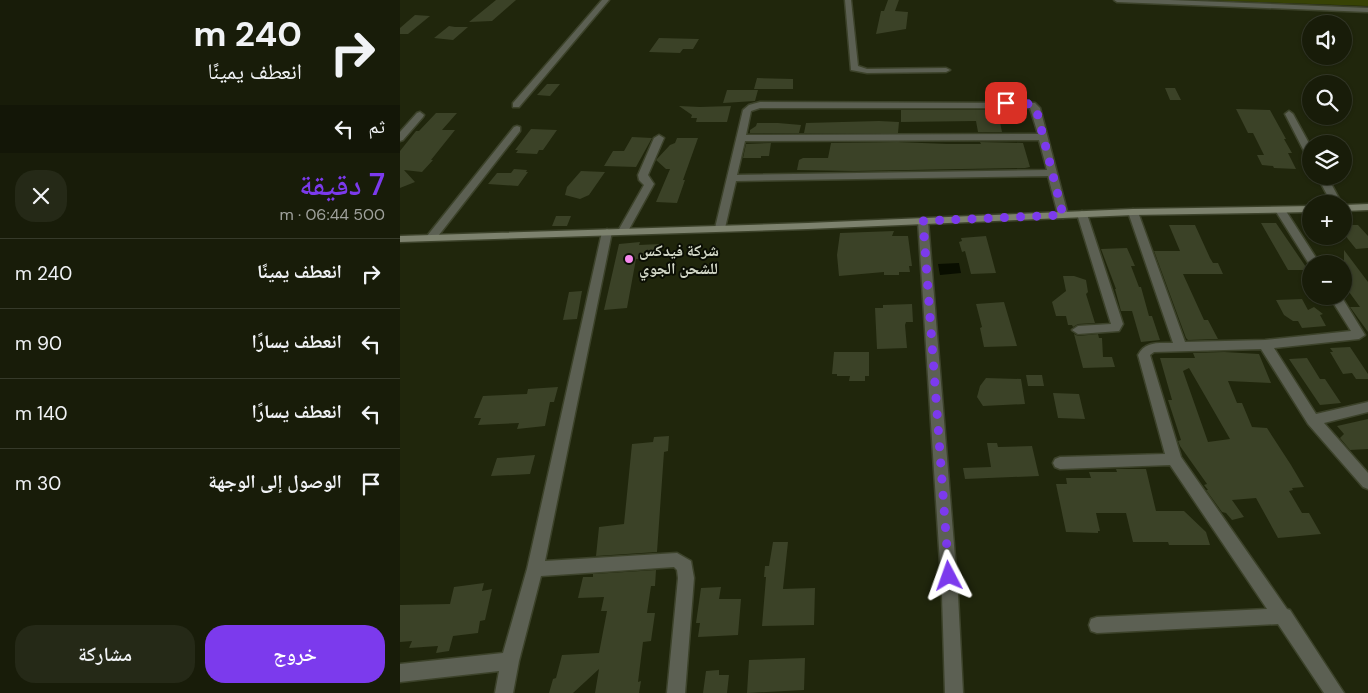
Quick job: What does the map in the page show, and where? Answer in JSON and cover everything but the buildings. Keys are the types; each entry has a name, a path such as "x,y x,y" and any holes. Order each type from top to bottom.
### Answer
{"street":[{"path":"516,105 606,0"},
{"path":"848,0 854,68 867,71 946,70"},
{"path":"1117,0 1368,10"},
{"path":"720,228 747,110 752,106 760,105 1024,103 1032,105 1036,108 1063,215"},
{"path":"1289,114 1302,138"},
{"path":"400,138 420,115"},
{"path":"431,238 518,129"},
{"path":"740,138 1043,137"},
{"path":"623,231 649,184 644,180 643,175 660,138"},
{"path":"731,178 1052,174"},
{"path":"1352,207 1368,206"},
{"path":"400,239 1132,212 1302,209"},
{"path":"1280,210 1309,255"},
{"path":"1132,212 1180,346"},
{"path":"1078,330 1109,329 1115,328 1117,324 1082,214"},
{"path":"923,221 950,595 954,693"},
{"path":"504,693 510,661 535,569 607,232"},
{"path":"1335,693 1284,616 1174,459 1144,355 1146,351 1152,348 1265,344 1358,335 1340,305"},
{"path":"1265,344 1313,420 1368,483"},
{"path":"1313,420 1368,407"},
{"path":"1060,463 1174,459"},
{"path":"535,569 677,560 685,566 686,578 676,693"},
{"path":"1097,625 1284,616"},
{"path":"400,672 510,661"}],"green space":[{"path":"1202,0 1368,0 1368,6"}],"shaded area":[{"path":"959,263 961,273 940,275 938,264"}],"place":[{"name":"شركة فيدكس للشحن الجوي","path":"629,259"}],"route":[{"path":"949,576 923,221 1063,215 1036,108 1024,103 1006,103"}]}
